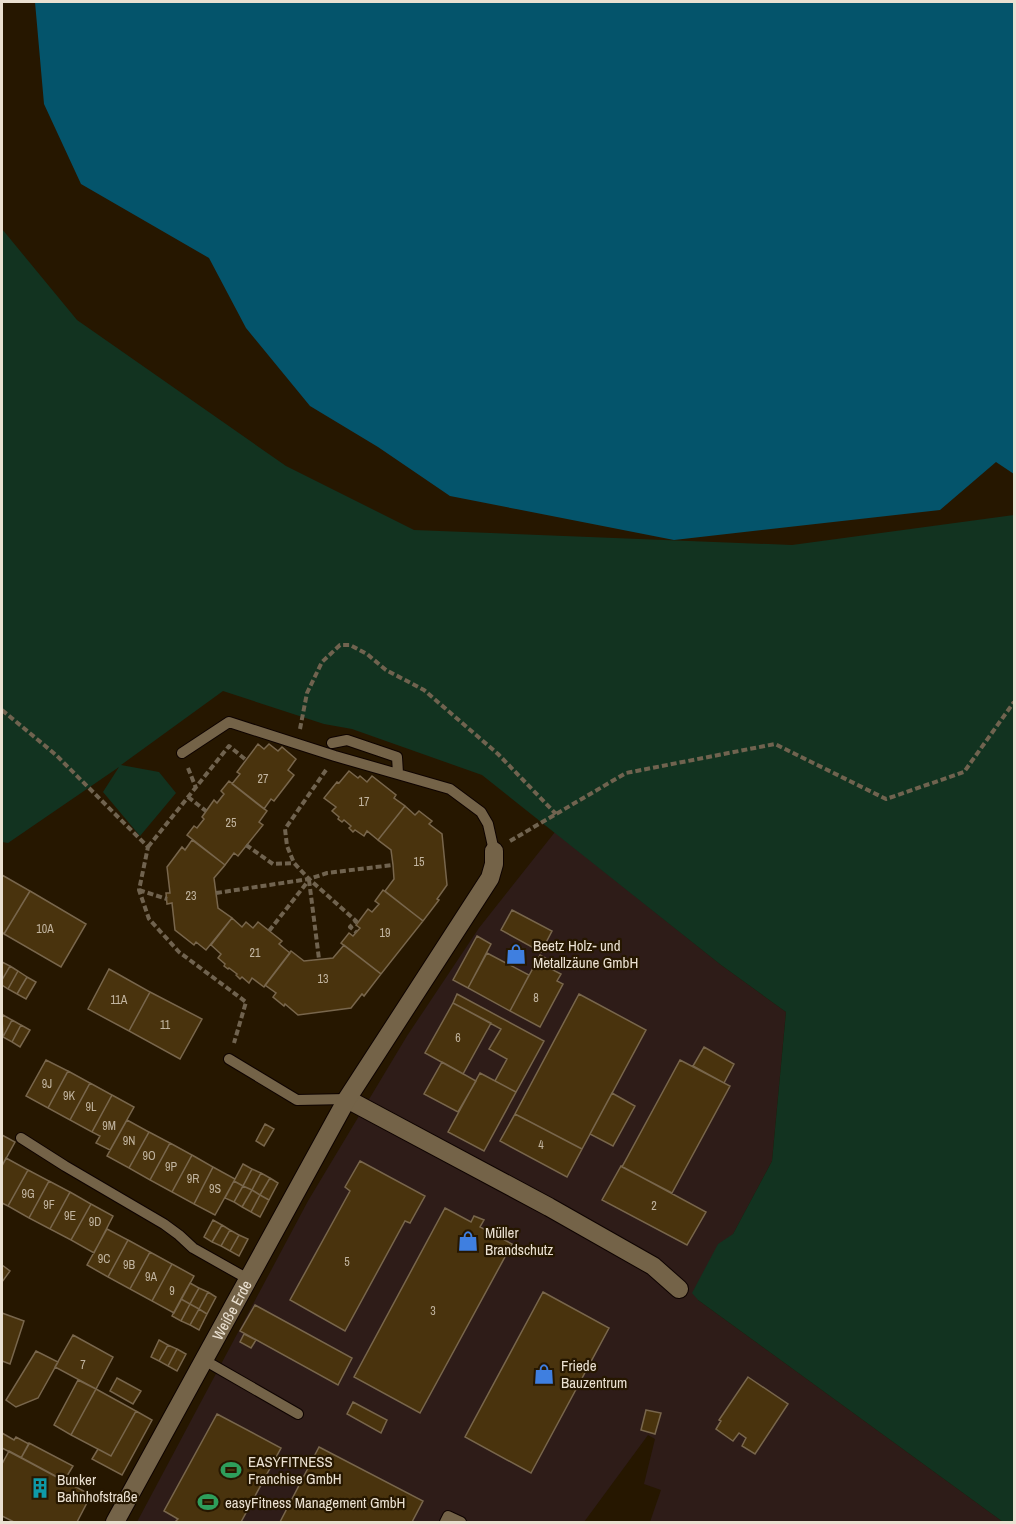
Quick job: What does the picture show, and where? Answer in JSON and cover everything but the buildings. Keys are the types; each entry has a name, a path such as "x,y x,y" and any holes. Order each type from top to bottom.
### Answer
{"street":[{"name":"Weiße Erde","path":"115,1522 347,1099 490,878 494,864 494,851"},
{"path":"347,1099 549,1207 653,1266 679,1289"}],"lane":[{"path":"182,753 229,722 450,789 481,812 488,824 494,851"},
{"path":"332,743 347,740 397,757 398,773"},
{"path":"229,1059 297,1100 347,1099"},
{"path":"21,1138 164,1224 193,1248 248,1279"},
{"path":"204,1360 298,1414"},
{"path":"445,1522 448,1516 461,1522"}],"path":[{"path":"297,744 307,693 322,662 340,645 350,645 367,654 386,670 424,690 498,754 556,814"},
{"path":"494,851 626,773 775,744 886,799 964,772 1014,702"},
{"path":"2,710 56,755 148,847"},
{"path":"229,1059 246,1002 179,952 149,919 139,890 148,847 229,746 246,760"},
{"path":"335,756 285,829 287,846 294,863 356,921 351,927 356,932"},
{"path":"188,797 206,811"},
{"path":"246,845 273,864 294,863"},
{"path":"216,893 309,879 327,873 393,865"},
{"path":"269,931 309,879"},
{"path":"309,879 319,959"},
{"path":"139,890 167,898"}],"shaded area":[{"path":"555,832 721,965 786,1012 772,1161 698,1300 1003,1522 650,1522 661,1490 644,1484 655,1439 648,1435 584,1522 137,1522 308,1201 407,1036 479,928"}],"green space":[{"path":"2,229 77,320 286,466 414,530 792,545 1014,515 1014,1522 1003,1522 698,1300 692,1293 718,1244 733,1234 772,1161 786,1012 721,965 482,775 352,729 324,724 223,691 121,765 159,772 176,793 140,836 103,792 119,767 8,843 2,842"}],"water":[{"path":"35,2 1014,2 1014,474 996,462 940,510 674,540 450,496 378,447 310,406 246,328 209,258 81,184 44,104"}],"place":[{"name":"Beetz Holz- und Metallzäune GmbH","path":"516,954"},
{"name":"Müller Brandschutz","path":"468,1241"},
{"name":"Friede Bauzentrum","path":"544,1374"},
{"name":"EASYFITNESS Franchise GmbH","path":"231,1470"},
{"name":"Bunker Bahnhofstraße","path":"40,1488"},
{"name":"easyFitness Management GmbH","path":"208,1502"}]}
